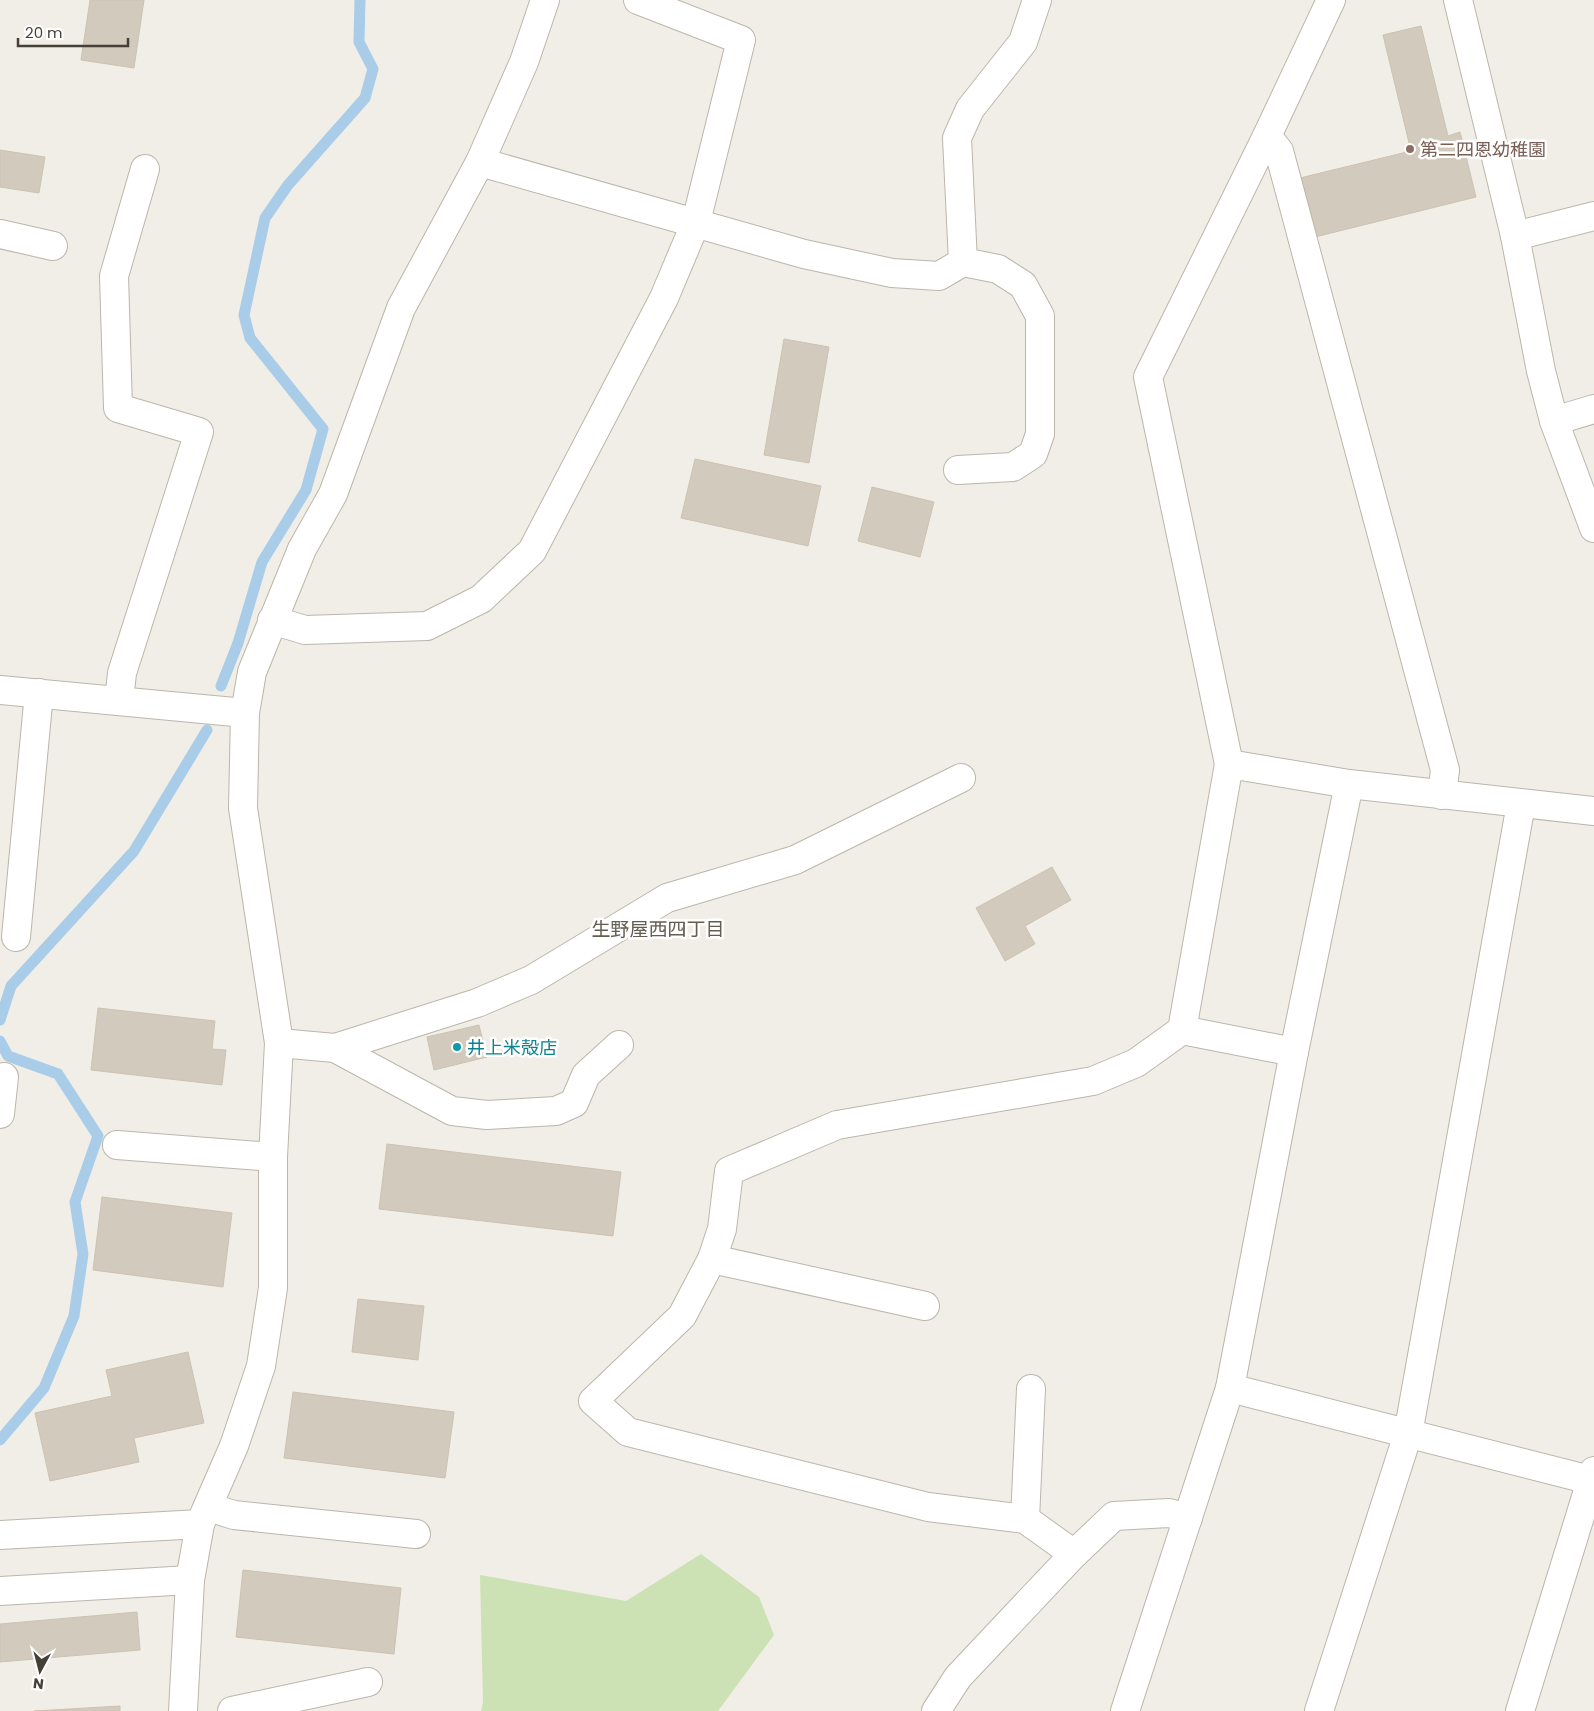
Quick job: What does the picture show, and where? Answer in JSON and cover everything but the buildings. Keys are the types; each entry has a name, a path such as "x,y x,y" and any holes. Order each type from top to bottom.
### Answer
{"street":[{"path":"183,1711 190,1580 204,1515 234,1446 261,1366 272,1288 273,1157 279,1043 243,808 244,713 252,672 302,549 333,494 401,308 480,162 524,62 545,0"},
{"path":"272,620 305,630 427,626 481,599 532,551 664,298 696,222 741,40 638,0"},
{"path":"963,262 957,138 970,108 1023,42 1037,0"},
{"path":"1074,1554 1025,1519 928,1507 628,1432 593,1401 682,1316 712,1259 722,1229 729,1171 837,1125 1093,1081 1136,1063 1182,1030 1229,764 1148,377 1267,136 1331,0"},
{"path":"1458,0 1515,236 1541,371 1554,421 1594,528"},
{"path":"1267,136 1279,152 1445,770 1442,795"},
{"path":"480,162 804,254 892,273 939,276 963,262 998,269 1023,285 1040,316 1040,434 1033,454 1013,467 958,470"},
{"path":"119,701 122,673 199,432 118,408 114,276 145,169"},
{"path":"1515,236 1594,216"},
{"path":"0,234 53,246"},
{"path":"1554,421 1594,409"},
{"path":"0,690 244,713"},
{"path":"16,937 39,693"},
{"path":"1229,764 1349,784 1522,804 1594,810"},
{"path":"279,1043 336,1048 477,1003 531,980 667,898 795,860 961,778"},
{"path":"1125,1711 1230,1388 1294,1052 1349,784"},
{"path":"1319,1711 1408,1434 1522,804"},
{"path":"1182,1030 1294,1052"},
{"path":"336,1048 452,1111 487,1115 556,1111 574,1103 586,1075 619,1046"},
{"path":"0,1114 4,1077"},
{"path":"117,1145 273,1157"},
{"path":"712,1259 926,1306"},
{"path":"1230,1388 1408,1434 1593,1477 1520,1711"},
{"path":"1025,1519 1031,1389"},
{"path":"936,1711 958,1677 1074,1554 1114,1516 1169,1513 1188,1518"},
{"path":"0,1535 204,1515 234,1516 416,1534"},
{"path":"0,1591 190,1580"},
{"path":"232,1711 368,1682"}],"green space":[{"path":"701,1554 759,1597 774,1635 718,1711 481,1711 483,1702 480,1575 626,1601"}],"waterway":[{"path":"221,686 238,643 262,562 306,490 323,429 250,338 244,315 265,218 288,185 365,98 373,69 359,42 360,0"},
{"path":"0,1020 11,986 134,851 207,730"},
{"path":"0,1041 8,1056 58,1074 98,1136 75,1202 83,1254 74,1316 44,1388 0,1440"}],"place":[{"name":"第二四恩幼稚園","path":"1410,149"},
{"name":"井上米殻店","path":"457,1047"}],"district":[{"name":"生野屋西四丁目","path":"658,929"}]}
